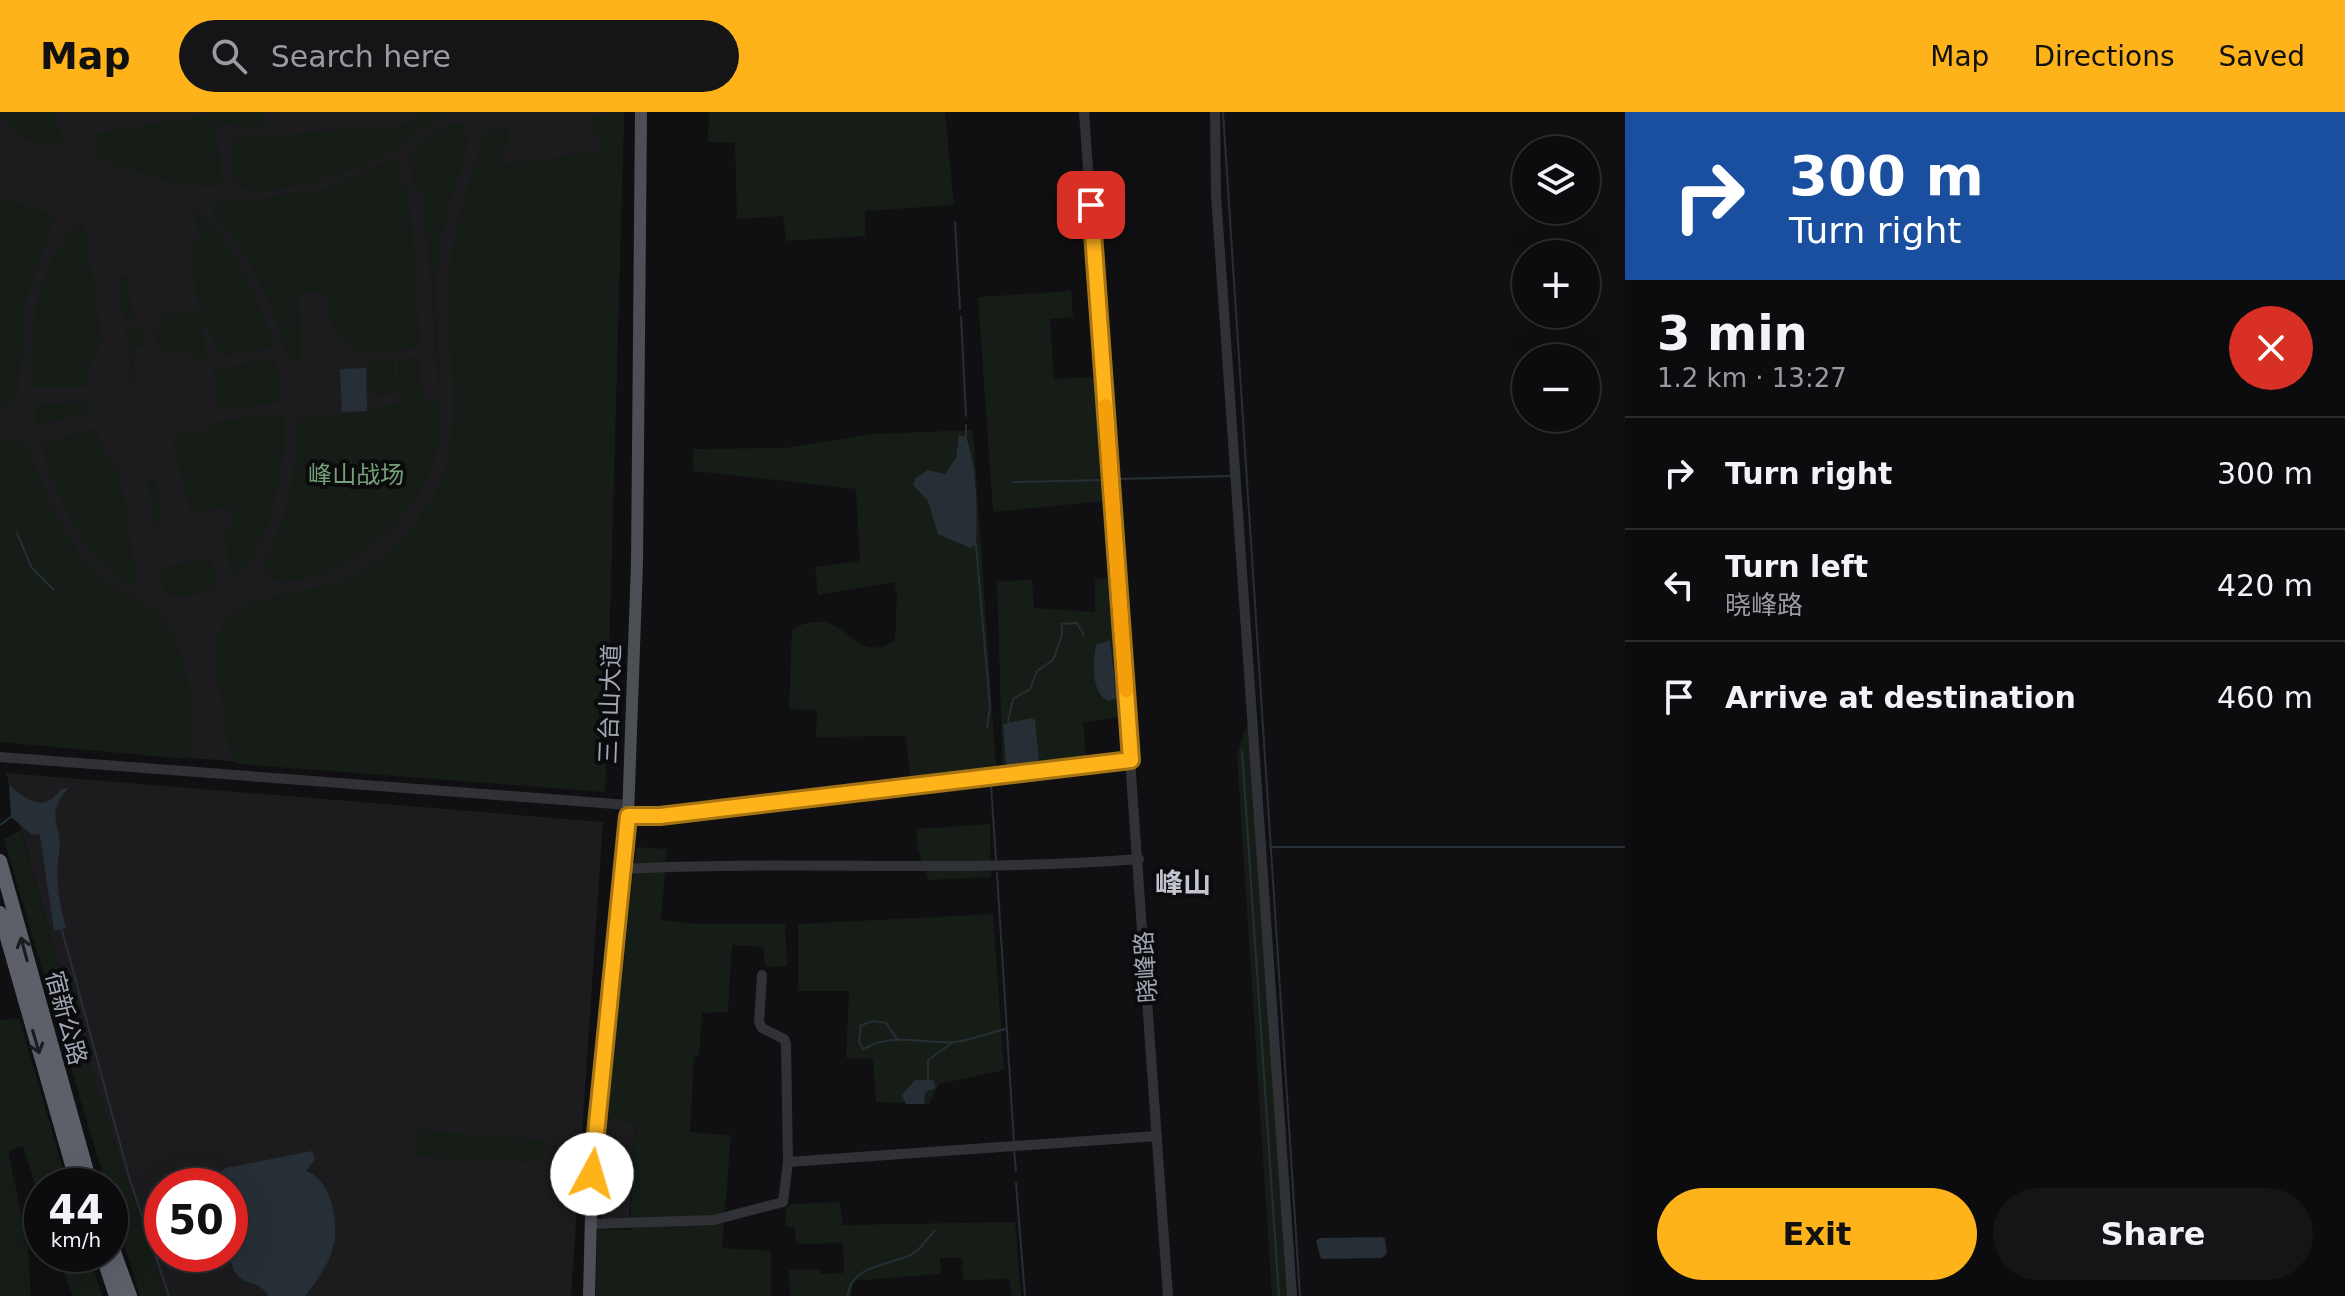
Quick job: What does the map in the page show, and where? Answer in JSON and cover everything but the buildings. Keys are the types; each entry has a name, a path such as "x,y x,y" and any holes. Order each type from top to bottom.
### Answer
{"highway":[{"name":"宿新公路","path":"0,861 86,1168"},
{"name":"宿新公路","path":"0,913 73,1168"},
{"path":"108,1272 116,1296"},
{"path":"121,1272 130,1296"}],"main road":[{"name":"三台山大道","path":"589,1296 590,1224 628,811 637,563 641,112"}],"street":[{"name":"晓峰路","path":"1084,112 1168,1296"},
{"path":"1215,112 1216,195 1292,1296"},
{"path":"0,757 628,811 689,813 1131,760"},
{"path":"624,869 725,864 880,868 1051,866 1139,859"},
{"path":"590,1224 714,1220 779,1204 785,1197 788,1162 786,1044 784,1039 762,1028 759,1022 762,975"},
{"path":"788,1162 1157,1136"}],"shaded area":[{"path":"0,112 624,112 605,792 0,742"},
{"path":"366,368 367,411 342,412 340,369"},
{"path":"959,435 966,437 975,476 976,545 970,548 938,534 928,501 913,485 916,478 928,470 945,474 956,458"},
{"path":"1110,640 1117,698 1108,701 1102,697 1096,684 1094,660 1096,645"},
{"path":"1031,718 1035,720 1039,761 1010,768 1006,765 1003,724"},
{"path":"6,773 603,822 571,1296 166,1296 158,1272 248,1272 248,1168 144,1168 144,1230 128,1182 128,1168 123,1168 73,1018"},
{"path":"9,785 29,799 42,803 55,797 61,789 69,788 55,813 60,843 58,891 66,928 54,931 40,835 31,834 11,817"},
{"path":"915,1080 933,1080 936,1088 925,1092 924,1104 906,1104 902,1095"},
{"path":"607,1120 635,1122 629,1221 602,1220"},
{"path":"312,1151 315,1159 306,1171 322,1183 332,1203 335,1237 322,1273 305,1296 268,1296 235,1272 248,1272 248,1168 226,1168"},
{"path":"1382,1237 1387,1253 1382,1258 1321,1259 1316,1241 1320,1238"}],"green space":[{"path":"0,112 55,112 63,145 43,144 17,135"},
{"path":"219,112 265,112 266,125 244,127 219,122 216,126 222,181 217,187 183,186 95,158 94,134"},
{"path":"427,112 446,112 384,155 313,182 254,191 238,184 232,174 230,147 236,138 404,125"},
{"path":"624,112 605,792 238,764 230,752 216,662 217,639 225,622 257,601 340,581 369,567 415,523 443,475 453,418 449,300 452,254 463,203 484,136 488,131 507,126 509,145 500,147 503,165 600,151 598,131 592,131 591,116"},
{"path":"709,112 945,112 954,205 865,211 865,236 786,241 783,216 737,219 735,143 708,142"},
{"name":"峰山战场","path":"452,124 463,124 469,140 439,252 437,298 441,418 436,453 423,488 397,522 347,563 302,579 269,580 264,562 282,522 292,482 299,416 371,412 371,407 439,400 423,187 412,188 410,153 426,138"},
{"path":"394,158 398,162 401,186 408,185 421,347 382,351 353,348 343,342 335,331 325,291 299,293 300,360 288,361 276,319 260,283 240,248 213,214 214,204 327,189"},
{"path":"0,197 55,215 26,301 18,395 10,405 0,407"},
{"path":"192,207 221,236 244,271 274,347 225,356 217,351 208,327 202,329 207,359 194,361 192,350 160,355 153,330 163,328 161,316 199,310 190,244 200,242"},
{"path":"84,220 102,340 87,373 88,387 31,387 34,319 45,274 68,235"},
{"path":"127,275 134,320 124,321 117,277"},
{"path":"1071,291 1073,317 1050,319 1054,379 1094,377 1105,501 993,512 978,297"},
{"path":"142,327 144,346 132,348 137,382 132,383 125,329"},
{"path":"419,357 423,401 401,403 397,358"},
{"path":"276,358 282,402 219,409 213,369"},
{"path":"394,359 396,394 371,396 368,360"},
{"path":"90,402 92,413 35,425 35,404"},
{"path":"283,414 280,478 266,528 245,566 231,576 224,530 234,527 230,506 190,513 171,436 206,430 206,423"},
{"path":"95,428 105,452 119,470 138,585 122,581 90,550 63,504 46,460 42,444"},
{"path":"973,430 996,768 910,776 906,736 816,737 817,710 789,709 792,629 811,622 826,622 867,646 879,647 895,641 897,595 894,582 818,595 815,567 860,561 856,489 693,471 693,449 785,448 872,434"},
{"path":"20,438 30,450 44,489 81,557 104,579 153,609 171,629 182,656 192,705 194,750 185,759 0,742 0,442"},
{"path":"156,478 163,523 154,525 147,479"},
{"path":"211,558 218,585 191,596 176,597 163,593 162,567"},
{"path":"1110,578 1120,717 1083,722 1086,756 1074,759 1076,775 1003,784 997,581 1032,580 1034,608 1095,612 1095,579"},
{"path":"1246,726 1249,732 1287,1296 1272,1296 1237,756"},
{"path":"990,824 991,877 929,880 918,850 916,829"},
{"path":"21,830 73,1018 123,1168 101,1168 4,839"},
{"path":"636,847 667,849 661,920 698,924 785,924 787,966 766,967 763,947 732,945 728,1012 702,1013 699,1057 694,1057 690,1132 731,1135 722,1248 771,1251 771,1296 596,1296 597,1229 630,1230 635,1122 607,1120"},
{"path":"993,914 1004,1070 939,1084 929,1104 876,1102 873,1059 846,1058 849,991 798,991 798,924"},
{"path":"19,1018 63,1168 30,1168 23,1146 8,1151 24,1227 24,1272 30,1272 31,1296 0,1296 0,1020"},
{"path":"419,1130 551,1141 547,1155 532,1163 416,1156"},
{"path":"128,1182 144,1230 144,1272 158,1272 166,1296 140,1296 128,1257"},
{"path":"840,1202 843,1225 1015,1222 1021,1296 1011,1296 1010,1279 963,1280 962,1258 940,1258 941,1274 852,1281 852,1296 790,1296 789,1270 820,1269 821,1274 844,1273 843,1243 796,1244 795,1228 785,1227 786,1209 791,1204"},
{"path":"63,1272 95,1272 102,1296 73,1296"}],"waterway":[{"path":"1223,112 1300,1296"},
{"path":"955,222 960,309"},
{"path":"961,317 966,416"},
{"path":"966,425 966,437"},
{"path":"1117,479 1230,476"},
{"path":"1013,482 1104,480"},
{"path":"17,533 32,568 54,590"},
{"path":"976,545 990,707 987,727"},
{"path":"1008,721 1013,699 1030,689 1037,671 1053,660 1062,635 1062,624 1077,623 1084,635"},
{"path":"1242,751 1279,1296"},
{"path":"991,785 996,860"},
{"path":"0,825 11,817"},
{"path":"1270,847 1625,847"},
{"path":"997,873 1014,1143"},
{"path":"62,930 130,1180 169,1296"},
{"path":"897,1039 886,1023 874,1021 861,1025 859,1042 863,1049 897,1040 955,1042 1005,1029"},
{"path":"928,1081 928,1060 952,1043"},
{"path":"1014,1150 1016,1171"},
{"path":"1016,1183 1025,1296"},
{"path":"848,1296 850,1286 862,1273 912,1254 935,1230"}],"slow traffic":[{"path":"1105,406 1126,690"}],"district":[{"name":"峰山","path":"1183,883"}],"route":[{"path":"592,1174 628,816 660,816 1131,760 1091,205"}]}
